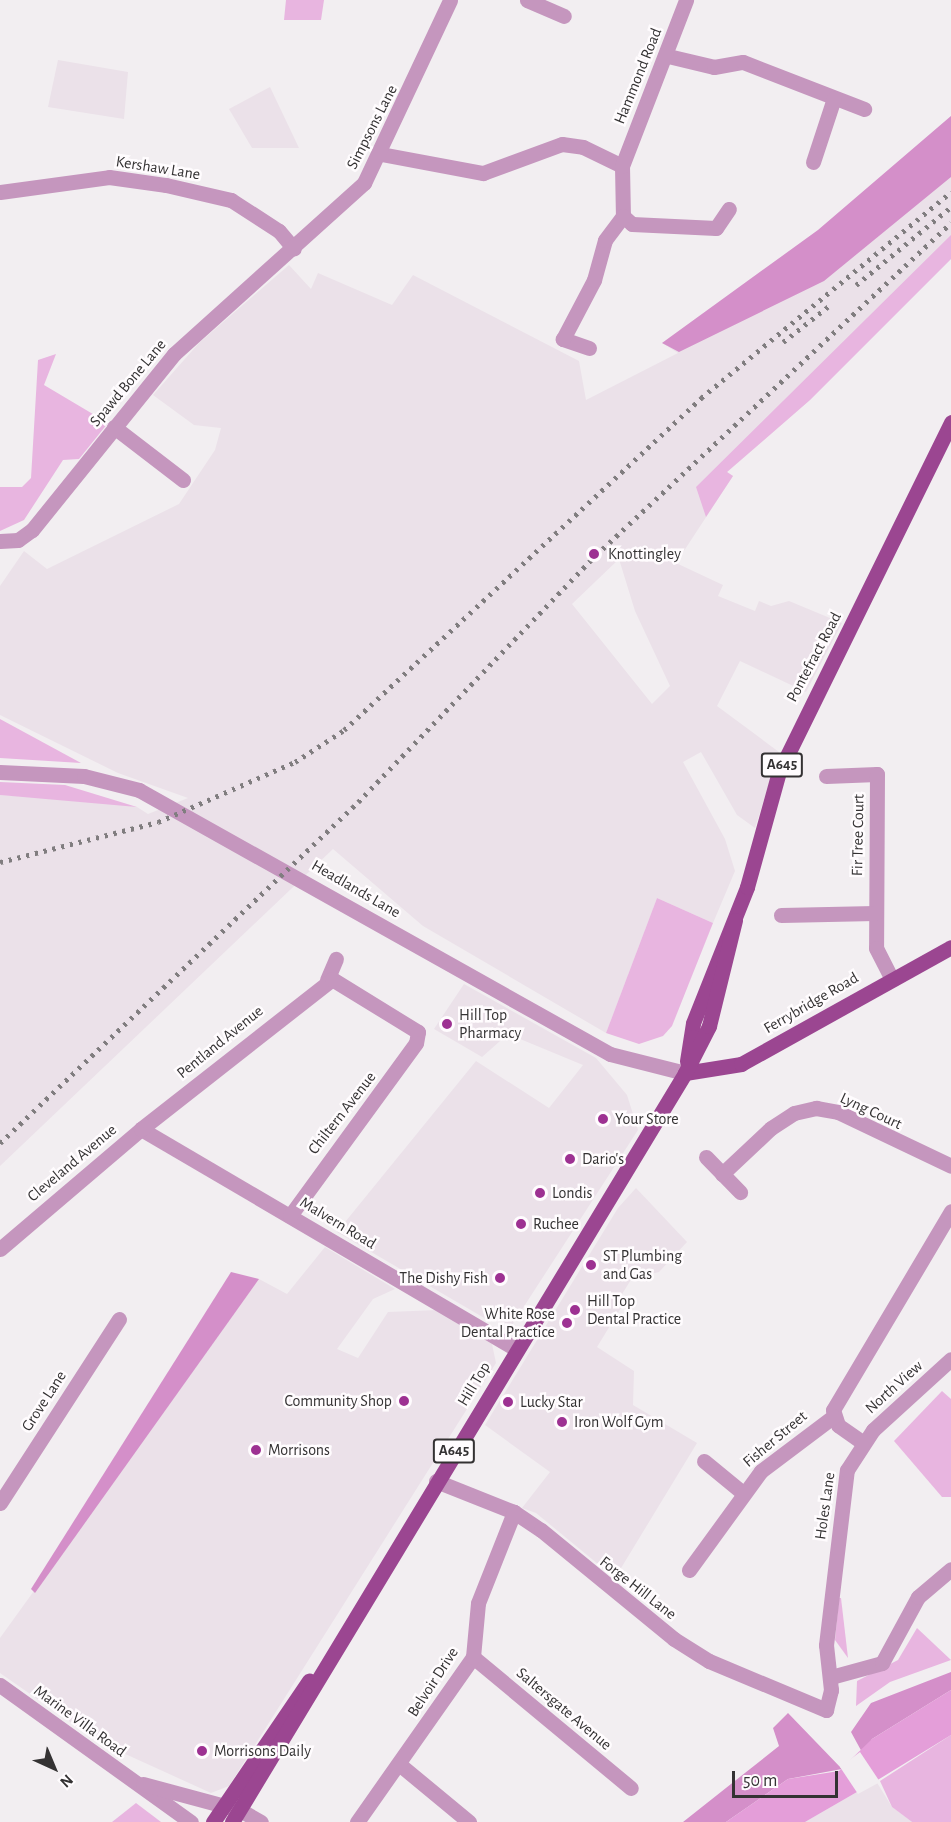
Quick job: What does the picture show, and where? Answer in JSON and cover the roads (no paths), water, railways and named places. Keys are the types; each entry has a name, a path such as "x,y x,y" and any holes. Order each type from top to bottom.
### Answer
{"main road":[{"name":"Pontefract Road","path":"685,1073 693,1023 735,920 779,771 809,701 951,422"},
{"name":"Ferrybridge Road","path":"685,1073 741,1064 891,977 951,947"},
{"name":"Hill Top","path":"236,1816 275,1758 332,1653 685,1073"},
{"name":"Hill Top","path":"213,1822 332,1653"}],"street":[{"name":"Simpsons Lane","path":"294,249 347,202 381,154 450,0"},
{"path":"527,0 564,16"},
{"name":"Hammond Road","path":"622,166 668,56 686,0"},
{"path":"668,56 714,67 743,62 864,109"},
{"path":"813,162 834,98"},
{"path":"381,154 483,173 561,144 583,147 622,166 623,216 605,240 594,280 563,339 589,348"},
{"name":"Kershaw Lane","path":"0,192 109,177 166,185 231,200 279,231 294,249"},
{"path":"623,216 650,228 666,223 716,228 729,208"},
{"name":"Spawd Bone Lane","path":"0,541 18,540 32,530 114,427 192,336 294,249"},
{"path":"114,427 183,480"},
{"name":"Headlands Lane","path":"0,772 84,776 146,793 319,887 610,1054 685,1073"},
{"name":"Fir Tree Court","path":"826,776 877,774 876,948 891,977"},
{"path":"781,915 875,913"},
{"path":"324,981 336,959"},
{"name":"Chiltern Avenue","path":"290,1216 413,1051 418,1032 352,987 324,981"},
{"name":"Pentland Avenue","path":"141,1129 324,981"},
{"name":"Lyng Court","path":"722,1173 771,1128 794,1113 816,1108 838,1112 951,1166"},
{"name":"Malvern Road","path":"141,1129 516,1349"},
{"name":"Cleveland Avenue","path":"0,1249 141,1129"},
{"path":"706,1157 740,1192"},
{"path":"862,1442 834,1416 951,1211"},
{"name":"Grove Lane","path":"0,1503 119,1319"},
{"name":"North View","path":"862,1442 951,1359"},
{"name":"Fisher Street","path":"689,1570 743,1494 782,1454 834,1416"},
{"name":"Holes Lane","path":"826,1710 831,1677 826,1645 840,1513 847,1470 862,1442"},
{"name":"Fisher Street","path":"704,1461 743,1494"},
{"name":"Forge Hill Lane","path":"436,1481 514,1512 674,1639 709,1661 826,1710"},
{"name":"Belvoir Drive","path":"357,1822 473,1657 478,1603 514,1512"},
{"path":"831,1677 882,1663 918,1597 951,1569"},
{"name":"Saltersgate Avenue","path":"473,1657 631,1788"},
{"name":"Marine Villa Road","path":"0,1685 191,1822"},
{"path":"399,1764 469,1822"},
{"name":"Marine Villa Road","path":"140,1784 222,1808 236,1816"},
{"path":"236,1816 261,1822"}],"railway":[{"path":"0,862 158,822 295,762 344,730 701,398 951,192"},
{"path":"856,285 951,207"},
{"path":"0,1143 358,802 596,555 951,223"},
{"path":"783,342 830,305"}],"place":[{"name":"Knottingley","path":"594,554"},
{"name":"Hill Top Pharmacy","path":"447,1024"},
{"name":"Your Store","path":"603,1119"},
{"name":"Dario's","path":"570,1159"},
{"name":"Londis","path":"540,1193"},
{"name":"Ruchee","path":"521,1224"},
{"name":"ST Plumbing and Gas","path":"591,1265"},
{"name":"The Dishy Fish","path":"500,1278"},
{"name":"Hill Top Dental Practice","path":"575,1310"},
{"name":"White Rose Dental Practice","path":"567,1323"},
{"name":"Community Shop","path":"404,1401"},
{"name":"Lucky Star","path":"508,1402"},
{"name":"Iron Wolf Gym","path":"562,1422"},
{"name":"Morrisons","path":"256,1450"},
{"name":"Morrisons Daily","path":"202,1751"}]}
